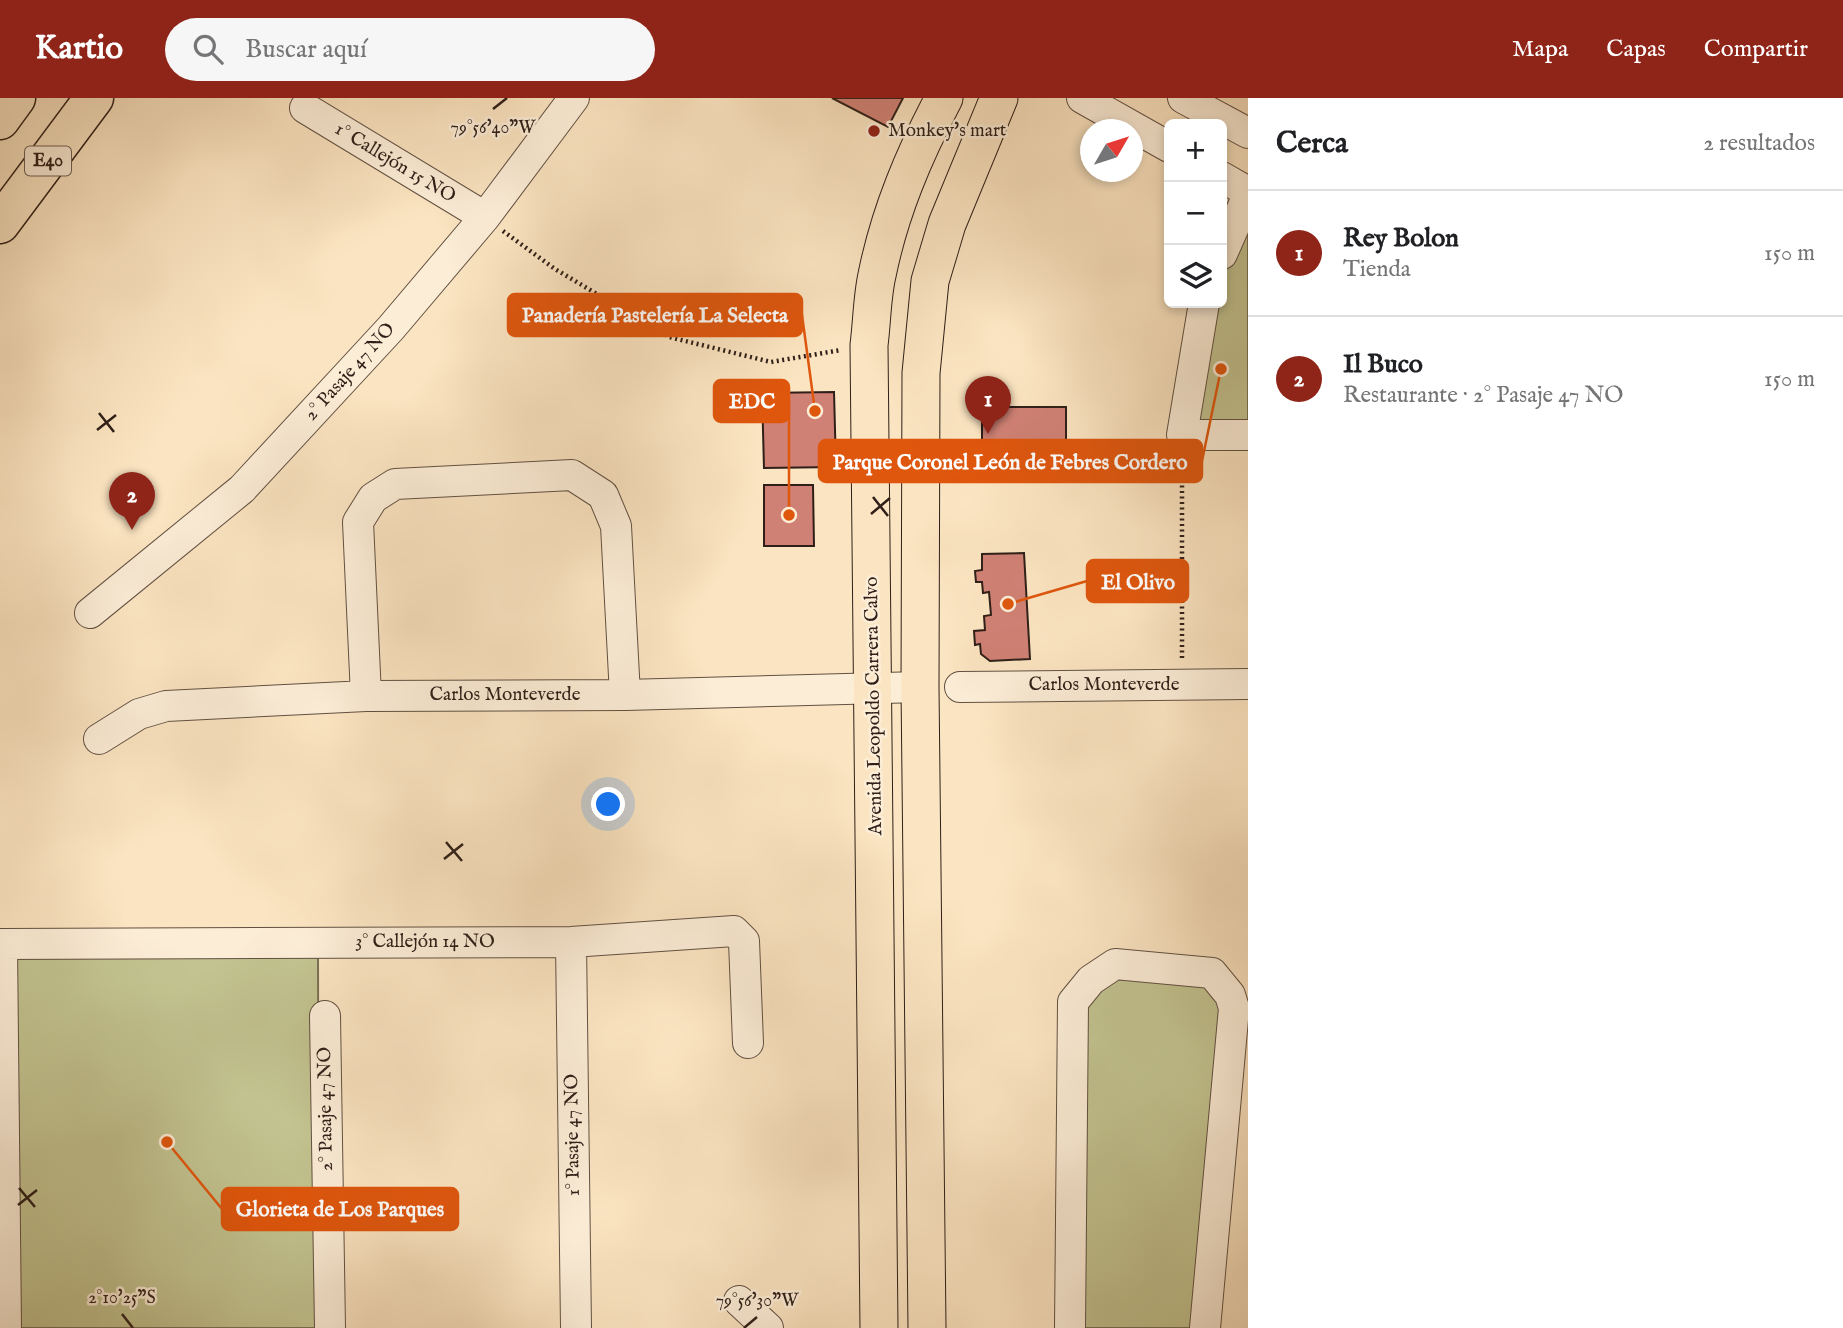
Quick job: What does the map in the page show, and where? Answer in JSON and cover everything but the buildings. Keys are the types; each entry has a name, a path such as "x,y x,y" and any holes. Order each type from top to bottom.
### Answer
{"highway":[{"path":"0,120 16,98"},
{"name":"E40","path":"0,224 94,98"}],"main road":[{"name":"Avenida Leopoldo Carrera Calvo","path":"879,1328 869,345 876,277 894,208 915,152 944,98"},
{"path":"927,1328 920,687 921,373 930,281 947,224 999,98"}],"street":[{"name":"2° Pasaje 47 NO","path":"90,613 242,489 391,328 485,217 574,98"},
{"path":"1083,98 1164,144"},
{"path":"1183,98 1248,133"},
{"name":"1° Callejón 15 NO","path":"305,108 485,217"},
{"path":"1226,245 1248,194 1227,180"},
{"path":"1204,308 1182,435 1248,435"},
{"path":"366,696 358,522 373,498 395,484 572,475 603,495 616,526 625,695"},
{"name":"Carlos Monteverde","path":"960,687 1248,684"},
{"name":"Carlos Monteverde","path":"99,740 139,714 166,706 366,696 625,695 920,687"},
{"name":"3° Callejón 14 NO","path":"1,944 571,942 734,931 744,941 748,1043"},
{"name":"1° Pasaje 47 NO","path":"571,942 576,1328"},
{"path":"1,944 2,1193 6,1328"},
{"path":"1070,1328 1073,1002 1091,981 1115,964 1212,973 1230,995 1234,1008 1205,1328"},
{"name":"2° Pasaje 47 NO","path":"325,1016 330,1328"},
{"path":"739,1301 768,1328"}],"path":[{"path":"485,217 555,269 669,337 771,362 869,345"},
{"path":"1182,435 1182,685"}],"green space":[{"path":"1248,195 1248,435 1182,435 1203,308 1227,308 1227,243"},
{"path":"318,955 319,1328 17,1328 14,956"},
{"path":"1212,973 1230,995 1205,1328 1070,1328 1073,1002 1091,980"}],"place":[{"name":"Monkey's mart","path":"874,131"},
{"name":"Parque Coronel León de Febres Cordero","path":"1221,369"},
{"name":"Panadería Pastelería La Selecta","path":"815,411"},
{"name":"Rey Bolon","path":"988,434"},
{"name":"EDC","path":"789,515"},
{"name":"Il Buco","path":"132,530"},
{"name":"El Olivo","path":"1008,604"},
{"name":"Glorieta de Los Parques","path":"167,1142"}]}
